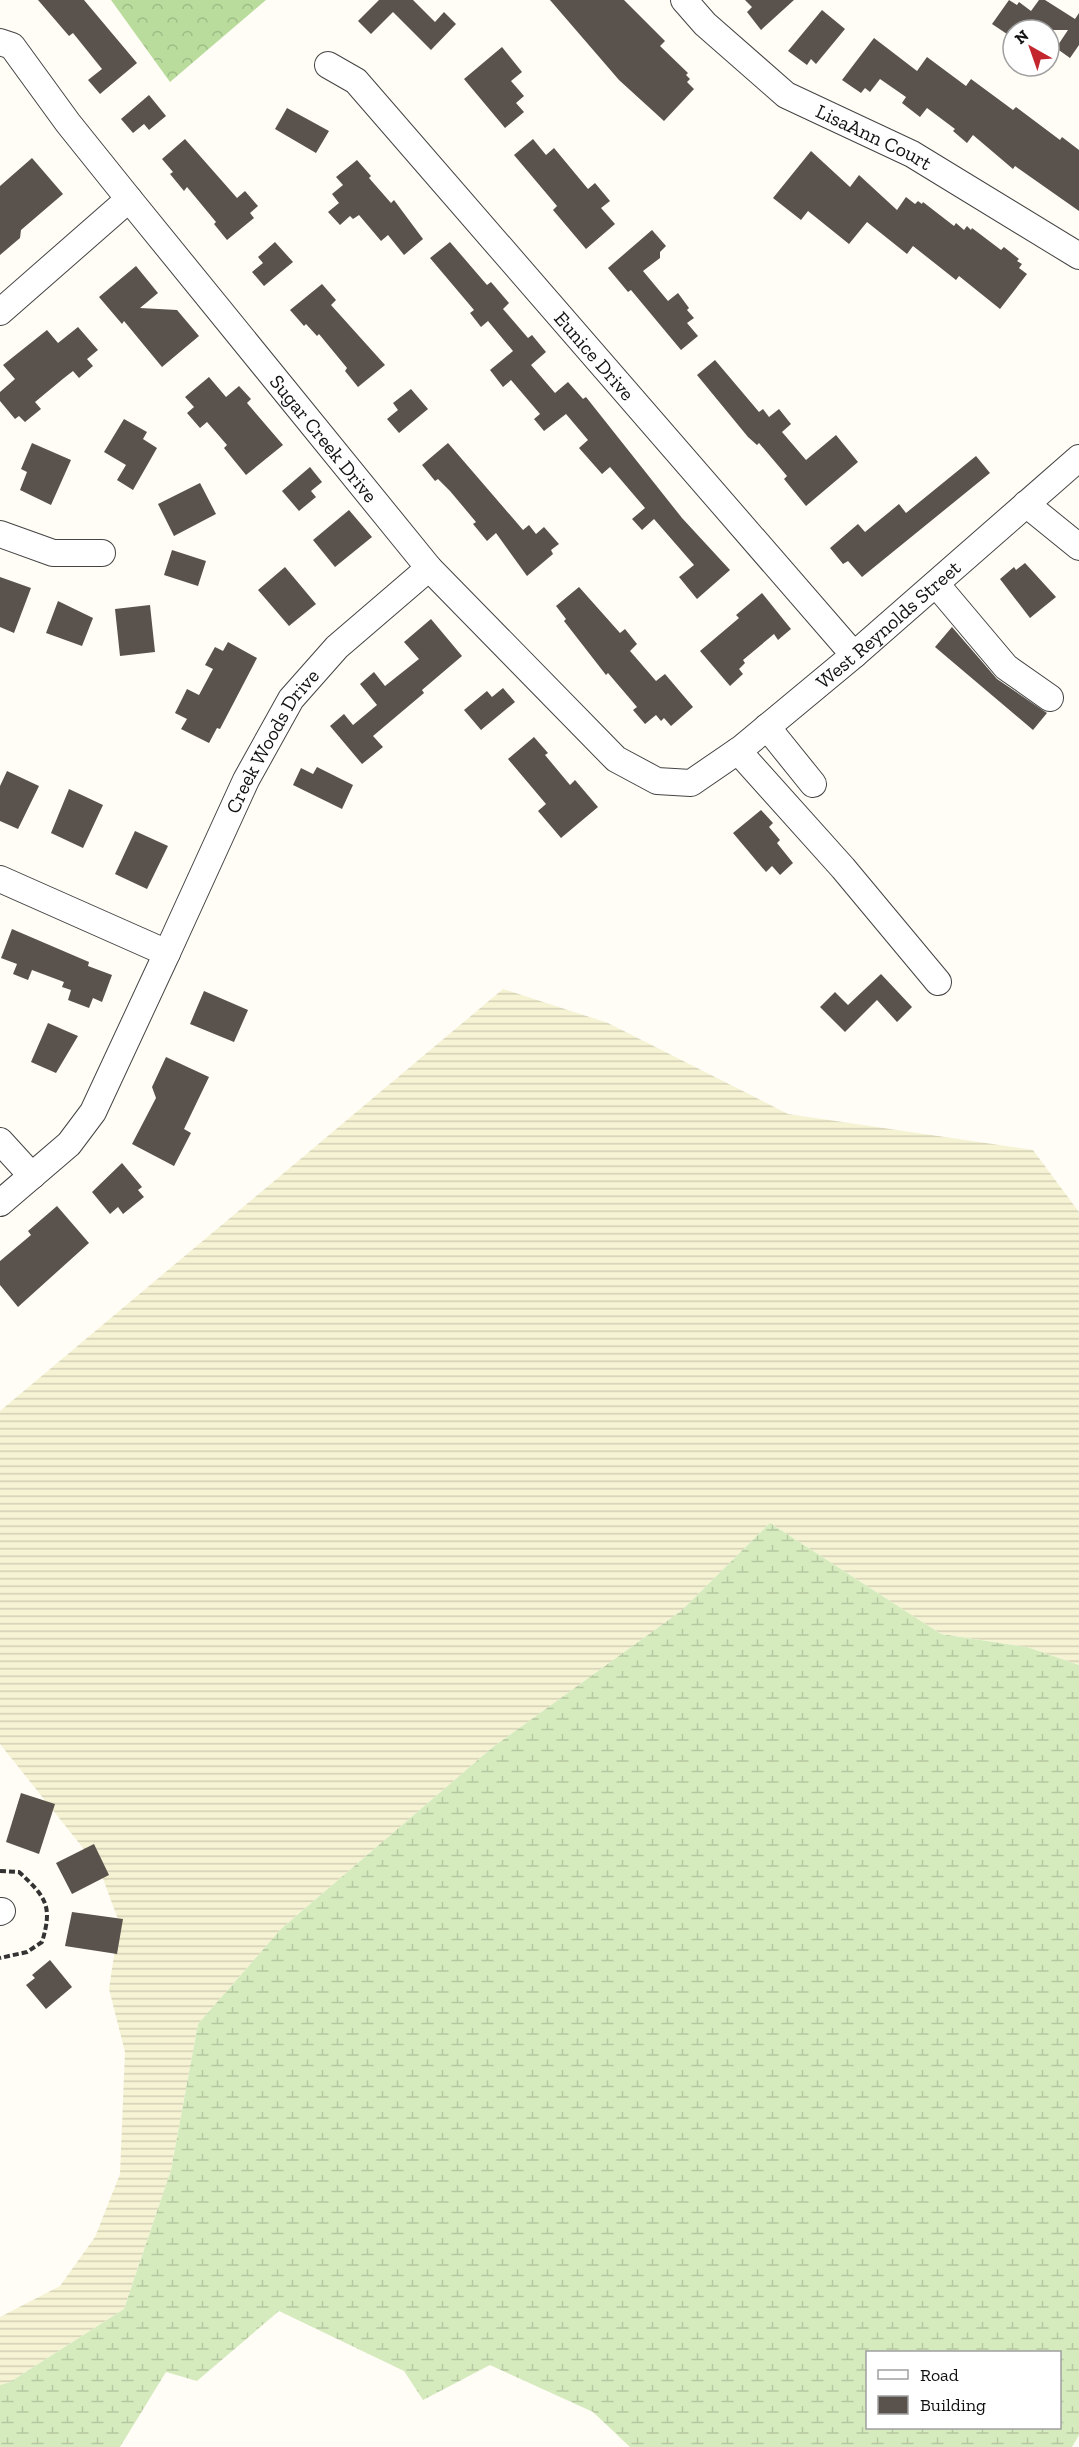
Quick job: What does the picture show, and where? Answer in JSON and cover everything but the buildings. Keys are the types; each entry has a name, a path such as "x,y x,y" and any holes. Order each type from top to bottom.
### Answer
{"street":[{"name":"LisaAnn Court","path":"684,0 705,24 786,95 912,154 1079,256"},
{"name":"Sugar Creek Drive","path":"0,42 12,46 68,123 129,200 429,568 616,759 657,781 691,783"},
{"name":"Eunice Drive","path":"328,65 356,81 854,655"},
{"path":"0,312 129,200"},
{"name":"West Reynolds Street","path":"691,783 738,751 854,655 1079,458"},
{"path":"1026,504 1079,547"},
{"path":"0,534 53,554 102,553"},
{"name":"Creek Woods Drive","path":"0,1203 69,1144 93,1112 246,780 291,699 337,647 429,568"},
{"path":"936,584 1006,667 1050,698"},
{"path":"767,727 813,784"},
{"path":"738,751 843,868 938,982"},
{"path":"0,879 167,953"},
{"path":"0,1141 32,1176"}],"path":[{"path":"0,1871 19,1872 46,1900 48,1912 42,1942 27,1952 0,1958"}],"shaded area":[{"path":"503,989 608,1023 788,1114 1033,1150 1079,1212 1079,1665 1027,1647 941,1634 770,1523 681,1611 493,1747 281,1929 198,2024 171,2170 124,2309 10,2382 0,2385 0,2317 60,2286 95,2237 120,2174 125,2052 109,1989 119,1922 99,1868 0,1744 0,1411"}],"green space":[{"path":"111,0 266,0 170,82"},
{"path":"770,1523 941,1634 1027,1647 1079,1665 1079,2435 1072,2447 630,2447 593,2412 490,2365 423,2400 404,2371 279,2311 197,2381 166,2372 120,2447 0,2447 0,2385 10,2382 124,2309 171,2170 198,2024 281,1929 493,1747 681,1611"}]}
